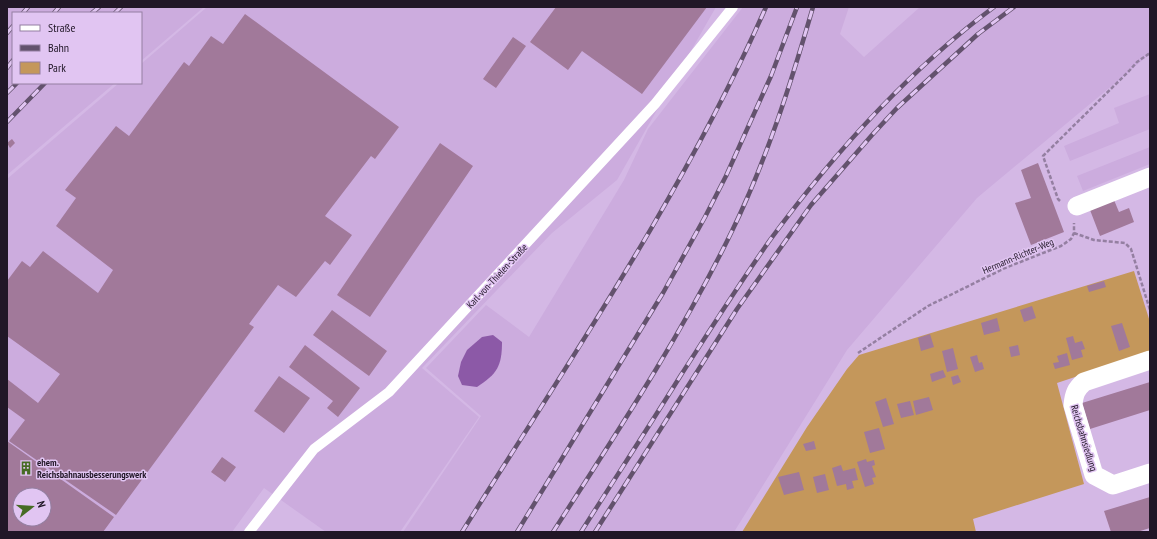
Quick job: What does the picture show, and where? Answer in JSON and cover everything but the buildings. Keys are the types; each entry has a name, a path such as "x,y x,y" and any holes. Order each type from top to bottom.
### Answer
{"street":[{"path":"1077,206 1150,177"},
{"name":"Reichsbahnsiedlung","path":"1150,360 1084,382 1077,388 1074,395 1073,405 1094,475 1113,485 1150,473"}],"lane":[{"name":"Karl-von-Thielen-Straße","path":"249,532 314,449 389,392 655,104 734,7"}],"path":[{"path":"1150,52 1137,62 1043,156 1058,199 1063,204 1070,207 1077,206 1073,217 1074,233 1094,240 1125,243 1131,249 1150,310"},
{"name":"Hermann-Richter-Weg","path":"858,353 928,306 1005,268 1061,246 1071,239 1074,233"}],"shaded area":[{"path":"7,7 204,7 142,60 142,12 12,12 12,84 114,84 7,175"},
{"path":"207,7 716,7 617,180 552,233 422,368 479,417 400,532 326,532 264,488 232,532 7,532 7,179 118,84 142,84 142,63"},
{"path":"743,7 849,7 840,34 864,57 920,7 1150,7 1150,54 977,198 847,350 734,532 403,532 481,416 426,368 486,305 529,337 624,180 648,129"},
{"path":"1150,94 1150,129 1070,161 1064,146 1119,123 1114,108"},
{"path":"1150,147 1150,164 1083,191 1077,176"},
{"path":"493,335 502,342 501,357 497,369 489,378 477,387 462,385 458,376 461,362 467,350 482,337"}],"green space":[{"path":"1134,271 1150,322 1150,352 1057,383 1084,484 973,519 976,532 742,532 807,427 847,369 859,355"}],"railway":[{"path":"24,12 28,7"},
{"path":"55,12 59,7"},
{"path":"93,12 99,7"},
{"path":"116,12 121,7"},
{"path":"462,532 584,340 662,210 734,76 766,7"},
{"path":"517,532 663,293 705,217 726,176 771,76 797,7"},
{"path":"553,532 670,347 732,231 745,204 767,149 796,64 813,7"},
{"path":"581,532 736,290 794,208 846,145 902,86 962,32 994,7"},
{"path":"595,532 737,309 811,205 897,108 978,34 1014,7"},
{"path":"7,33 12,27"},
{"path":"7,68 12,61"},
{"path":"7,93 16,84"},
{"path":"7,122 44,84"}],"place":[{"name":"ehem. Reichsbahnausbesserungswerk","path":"26,468"}]}
